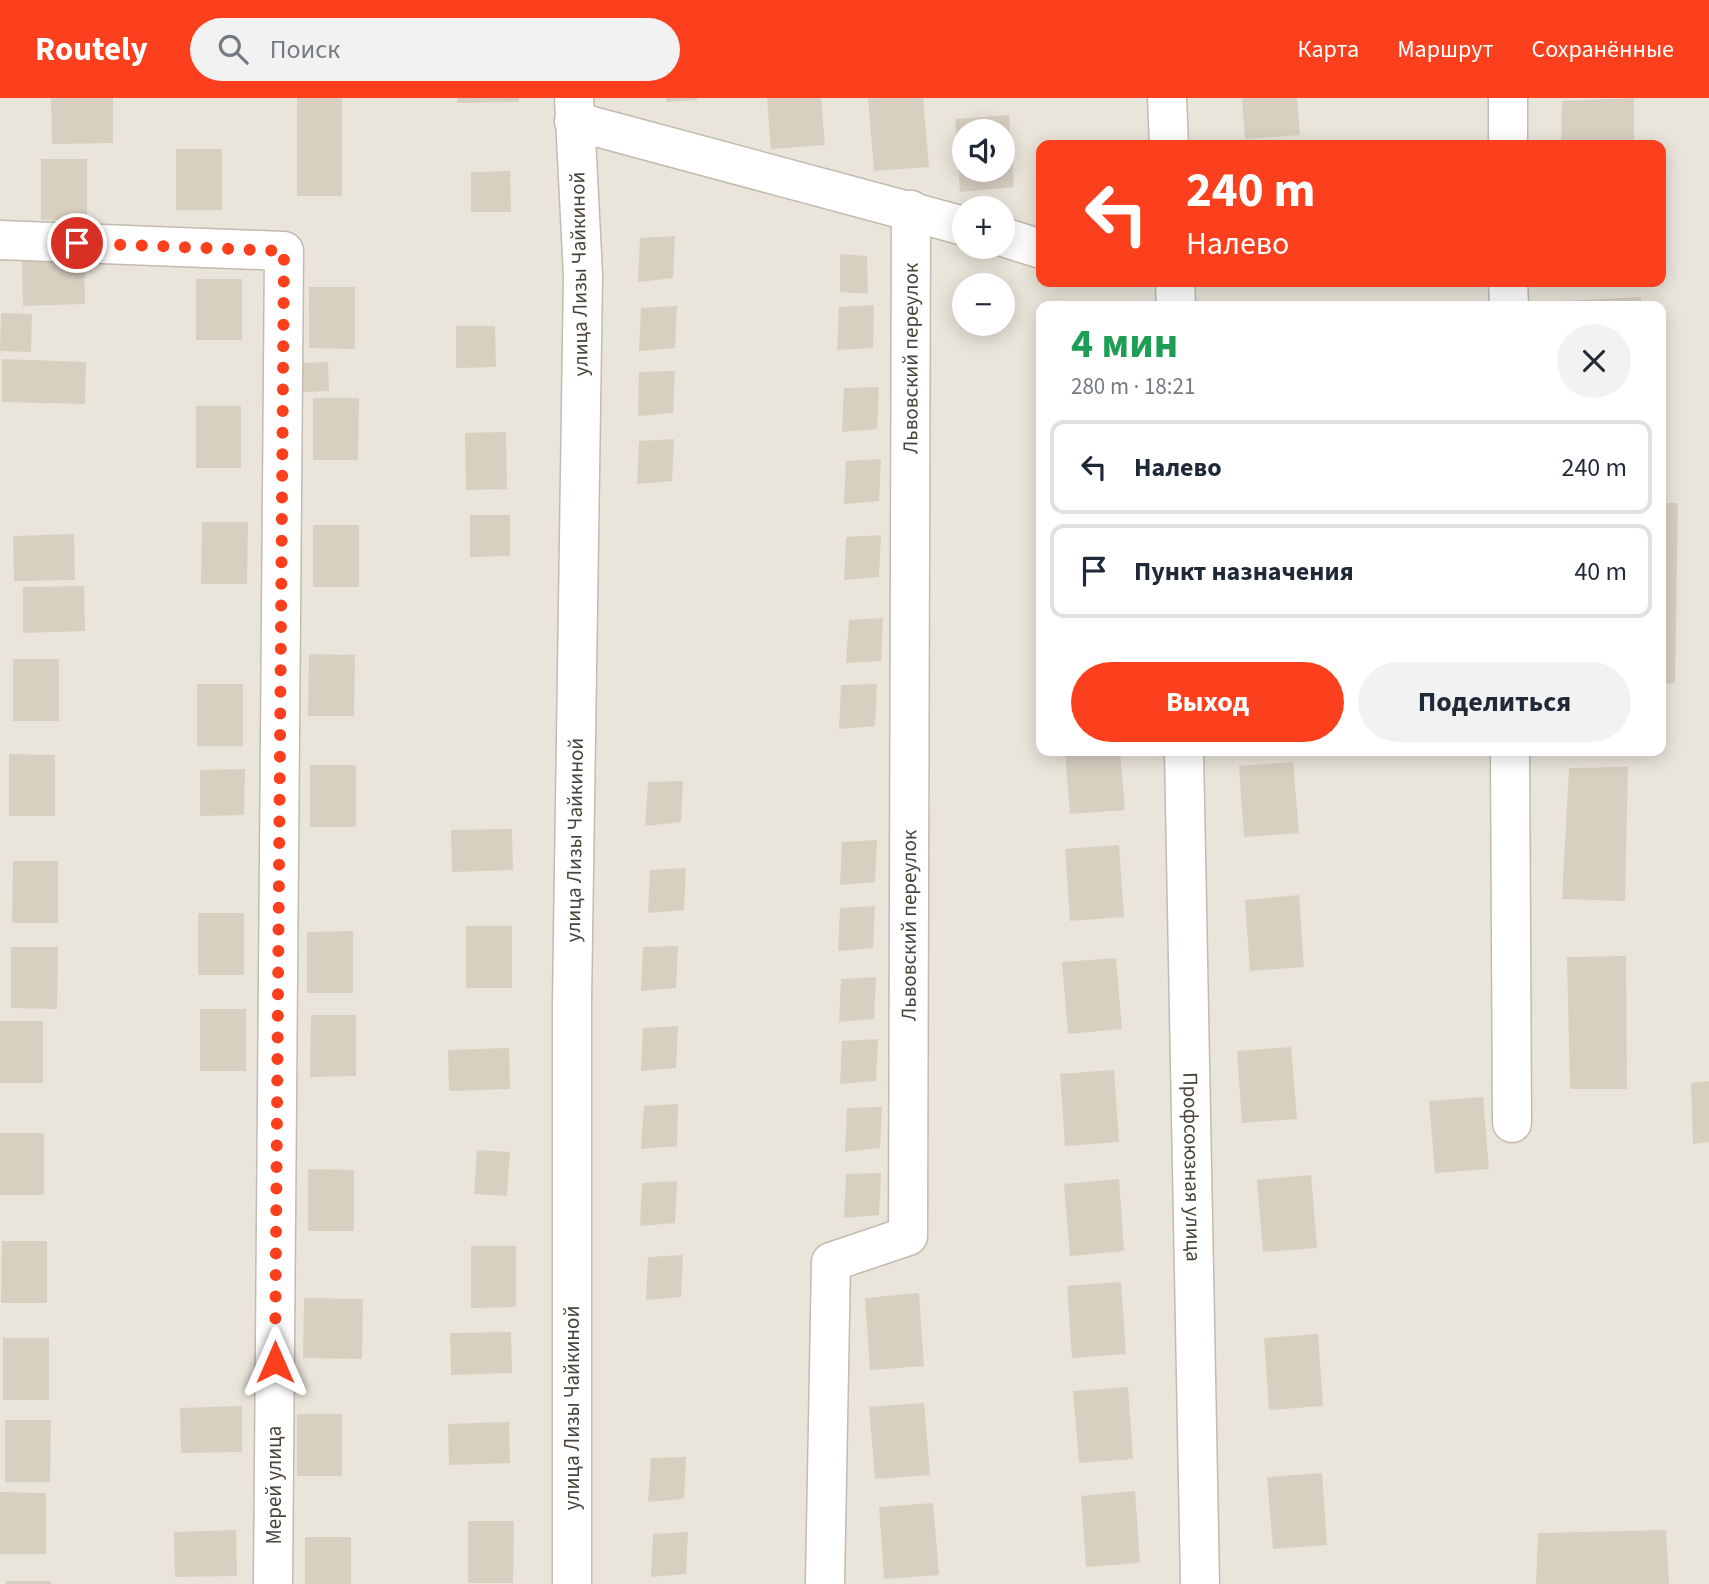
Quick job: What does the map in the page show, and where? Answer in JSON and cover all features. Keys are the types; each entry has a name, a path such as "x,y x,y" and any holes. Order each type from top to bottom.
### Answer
{"street":[{"path":"1167,98 1169,140"},
{"path":"1508,98 1508,140"},
{"path":"574,110 952,222"},
{"name":"улица Лизы Чайкиной","path":"572,1584 572,1002 583,275 574,110"},
{"name":"Львовский переулок","path":"825,1584 831,1262 908,1236 911,210"},
{"name":"Мерей улица","path":"0,240 284,251 273,1584"},
{"path":"1015,241 1036,247"},
{"name":"Профсоюзная улица","path":"1184,756 1200,1584"},
{"path":"1510,756 1512,1123"}],"shaded area":[{"path":"0,98 1709,98 1709,1584 0,1584"}],"building":[{"path":"51,98 113,98 113,143 52,144"},
{"path":"297,98 342,98 342,196 297,196"},
{"path":"457,98 519,98 519,102 457,103"},
{"path":"666,98 697,98 697,100 666,102"},
{"path":"767,98 821,98 825,145 771,149"},
{"path":"923,98 929,167 874,171 868,99"},
{"path":"1242,98 1297,98 1300,135 1245,139"},
{"path":"1634,98 1634,140 1561,140 1562,101"},
{"path":"1009,115 1009,119 955,119"},
{"path":"176,149 222,149 222,210 176,210"},
{"path":"41,159 87,159 87,220 41,220"},
{"path":"510,171 511,212 471,212 471,172"},
{"path":"959,182 1014,182 1014,187 960,192"},
{"path":"675,236 673,278 638,282 640,238"},
{"path":"840,254 867,256 868,294 840,292"},
{"path":"84,259 85,304 23,306 22,260"},
{"path":"196,279 242,279 242,340 196,340"},
{"path":"309,287 355,287 355,349 309,348"},
{"path":"1641,297 1641,301 1565,301"},
{"path":"874,305 873,348 837,350 839,307"},
{"path":"677,306 675,348 639,351 641,308"},
{"path":"1,313 32,314 31,352 0,351"},
{"path":"456,326 495,326 496,367 456,368"},
{"path":"2,359 86,362 85,404 2,402"},
{"path":"328,362 329,391 301,392 300,363"},
{"path":"675,371 673,413 638,416 639,372"},
{"path":"879,387 877,429 842,432 844,388"},
{"path":"313,398 359,398 358,460 313,460"},
{"path":"196,406 241,406 241,468 196,468"},
{"path":"506,432 507,489 466,490 465,433"},
{"path":"674,439 672,481 637,484 639,441"},
{"path":"881,459 879,501 844,504 846,461"},
{"path":"1666,503 1678,503 1675,683 1666,684"},
{"path":"470,515 510,515 510,556 470,557"},
{"path":"202,522 248,522 247,584 201,584"},
{"path":"313,525 359,525 359,587 313,587"},
{"path":"74,534 75,580 14,581 13,536"},
{"path":"881,535 879,577 844,580 846,537"},
{"path":"84,586 85,631 23,633 23,587"},
{"path":"883,618 881,661 846,663 849,620"},
{"path":"309,654 355,655 354,716 308,716"},
{"path":"13,659 59,659 59,721 13,721"},
{"path":"197,684 243,684 243,746 197,746"},
{"path":"877,684 875,726 839,729 841,685"},
{"path":"9,754 55,755 55,816 9,816"},
{"path":"1065,756 1120,756 1125,810 1070,814"},
{"path":"1293,762 1299,833 1244,837 1239,766"},
{"path":"310,765 356,765 356,827 310,827"},
{"path":"1628,767 1625,901 1562,899 1569,768"},
{"path":"245,769 244,815 200,816 200,770"},
{"path":"683,781 681,822 645,826 648,782"},
{"path":"512,829 513,870 452,872 451,830"},
{"path":"877,840 875,882 840,885 842,842"},
{"path":"1119,845 1124,917 1070,921 1065,849"},
{"path":"13,861 58,861 58,923 12,923"},
{"path":"686,868 684,910 648,913 650,870"},
{"path":"1299,895 1304,967 1250,971 1245,900"},
{"path":"875,906 873,948 838,951 840,908"},
{"path":"198,913 244,913 244,975 198,975"},
{"path":"466,926 512,926 512,988 466,988"},
{"path":"353,931 353,993 307,993 307,932"},
{"path":"678,946 676,988 641,991 643,947"},
{"path":"11,947 58,947 57,1009 11,1008"},
{"path":"1626,956 1627,1089 1570,1089 1567,957"},
{"path":"1116,958 1122,1029 1068,1034 1062,962"},
{"path":"876,977 874,1019 839,1022 841,979"},
{"path":"200,1009 246,1009 246,1071 200,1071"},
{"path":"311,1015 356,1015 356,1076 310,1077"},
{"path":"0,1021 43,1021 43,1083 0,1083"},
{"path":"678,1026 676,1068 641,1071 643,1028"},
{"path":"878,1039 876,1081 840,1084 842,1041"},
{"path":"1291,1047 1297,1119 1242,1123 1237,1051"},
{"path":"509,1048 510,1089 449,1091 448,1050"},
{"path":"1114,1070 1119,1142 1065,1146 1060,1074"},
{"path":"1709,1081 1709,1142 1693,1144 1691,1083"},
{"path":"1483,1097 1489,1169 1435,1173 1429,1101"},
{"path":"678,1104 677,1146 641,1149 644,1106"},
{"path":"882,1107 880,1148 845,1152 847,1108"},
{"path":"0,1133 44,1133 44,1195 0,1195"},
{"path":"477,1150 510,1152 507,1196 474,1194"},
{"path":"308,1169 354,1170 354,1231 308,1231"},
{"path":"881,1173 879,1215 844,1218 846,1174"},
{"path":"1311,1175 1317,1248 1263,1252 1257,1180"},
{"path":"1119,1179 1124,1251 1070,1256 1064,1184"},
{"path":"677,1181 675,1223 640,1226 642,1183"},
{"path":"2,1241 47,1241 47,1303 1,1303"},
{"path":"471,1246 516,1246 516,1307 471,1308"},
{"path":"683,1255 681,1297 646,1300 648,1257"},
{"path":"1121,1282 1126,1354 1072,1358 1067,1286"},
{"path":"919,1293 924,1366 870,1370 865,1298"},
{"path":"304,1298 363,1299 362,1359 303,1358"},
{"path":"511,1332 512,1373 451,1375 450,1333"},
{"path":"1318,1334 1323,1406 1269,1410 1264,1338"},
{"path":"3,1338 49,1338 49,1400 3,1400"},
{"path":"1128,1387 1133,1459 1079,1463 1073,1391"},
{"path":"924,1403 930,1475 875,1479 869,1407"},
{"path":"242,1406 242,1452 181,1453 180,1408"},
{"path":"297,1414 342,1414 342,1476 297,1476"},
{"path":"5,1420 51,1420 50,1482 5,1482"},
{"path":"509,1422 510,1463 449,1465 448,1424"},
{"path":"686,1457 684,1499 648,1502 651,1458"},
{"path":"1322,1473 1327,1545 1273,1549 1267,1477"},
{"path":"1135,1491 1140,1563 1086,1567 1081,1496"},
{"path":"0,1492 46,1493 46,1554 0,1554"},
{"path":"933,1503 939,1575 884,1579 879,1507"},
{"path":"468,1521 514,1521 513,1583 468,1583"},
{"path":"236,1530 237,1576 175,1577 174,1532"},
{"path":"1666,1530 1669,1584 1536,1584 1538,1533"},
{"path":"688,1532 686,1574 651,1577 653,1534"},
{"path":"305,1537 351,1537 351,1584 305,1584"},
{"path":"6,1581 51,1581 51,1584 6,1584"}],"route":[{"path":"77,243 284,251 275,1362"}]}
